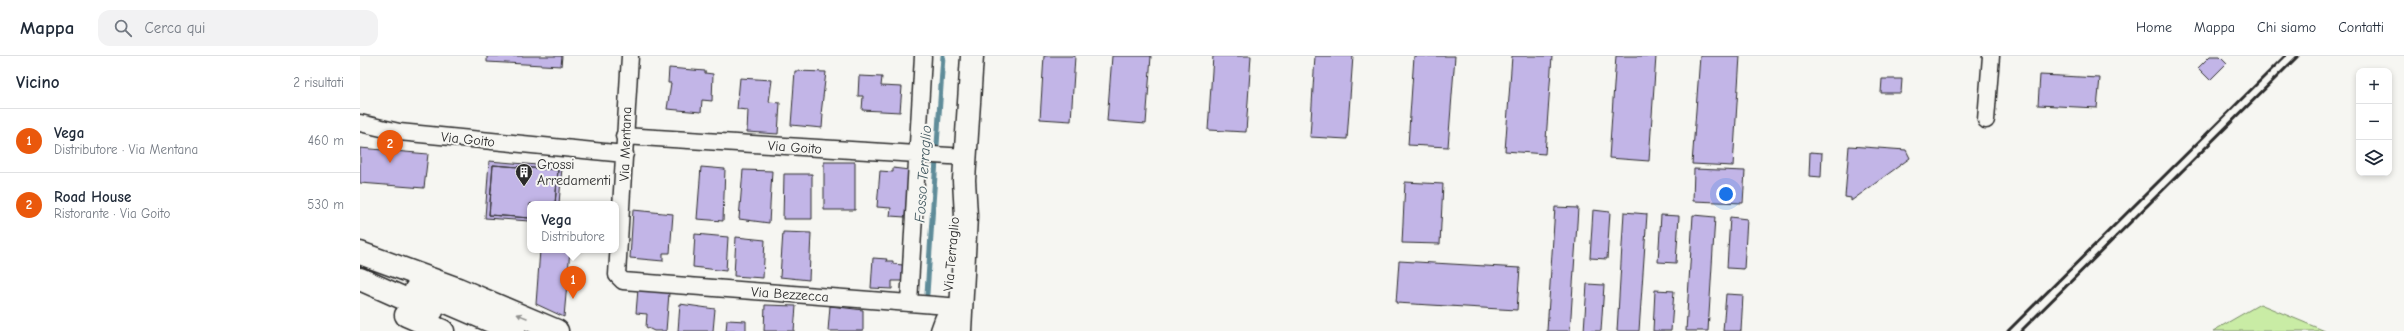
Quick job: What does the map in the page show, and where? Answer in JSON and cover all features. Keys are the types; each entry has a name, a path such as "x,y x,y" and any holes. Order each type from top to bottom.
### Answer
{"main road":[{"name":"Via Terraglio","path":"950,321 954,212 964,180 957,157 972,56"},
{"path":"360,253 458,289 557,331"},
{"path":"360,264 514,331"},
{"path":"360,279 479,331"},
{"path":"360,292 443,331"}],"street":[{"name":"Via Mentana","path":"619,244 625,154 624,136 630,56"},
{"path":"909,303 922,155 923,56"},
{"path":"1986,120 1991,56"},
{"name":"Via Goito","path":"360,123 407,132 625,154"},
{"name":"Via Goito","path":"624,136 957,157"},
{"name":"Via Mentana","path":"618,253 617,274 619,279"},
{"name":"Via Bezzecca","path":"619,279 623,281 909,303 950,321"}],"green space":[{"path":"2260,304 2325,331 2213,331"}],"building":[{"path":"487,56 562,56 561,66 487,62"},
{"path":"1044,56 1075,56 1071,121 1040,119"},
{"path":"1112,56 1151,56 1146,124 1107,121"},
{"path":"1213,56 1251,56 1246,132 1208,130"},
{"path":"1315,56 1353,56 1347,139 1310,137"},
{"path":"1414,56 1455,56 1448,147 1408,145"},
{"path":"1512,56 1552,56 1545,154 1505,151"},
{"path":"1616,56 1656,56 1649,161 1609,158"},
{"path":"1700,56 1740,56 1733,166 1692,164"},
{"path":"2210,56 2220,56 2227,63 2210,80 2198,68"},
{"path":"669,68 705,71 705,73 713,74 712,101 702,100 701,112 667,109 671,83 668,83"},
{"path":"795,71 826,72 821,114 823,114 822,128 791,125"},
{"path":"2040,75 2100,78 2097,108 2038,105"},
{"path":"859,76 882,77 881,86 902,87 900,112 862,110 863,96 858,96"},
{"path":"740,78 772,80 769,102 780,103 778,134 747,132 748,110 737,109"},
{"path":"1882,79 1902,79 1901,93 1881,93"},
{"path":"1849,146 1906,150 1910,158 1851,201 1851,198 1845,197"},
{"path":"360,148 428,154 424,188 360,183"},
{"path":"1810,152 1822,153 1821,177 1809,176"},
{"name":"Grossi Arredamenti","path":"489,161 562,167 559,201 527,201 527,221 485,218"},
{"path":"824,162 855,162 855,210 824,210"},
{"name":"Grossi Arredamenti","path":"493,165 558,170 555,201 527,201 527,218 489,215"},
{"name":"Grossi Arredamenti","path":"493,165 558,170 555,201 527,201 527,218 489,215"},
{"path":"701,167 725,169 723,221 697,219"},
{"path":"893,168 909,170 905,217 890,216 891,208 877,207 880,171 893,172"},
{"path":"1694,169 1745,171 1743,203 1693,201"},
{"path":"743,170 772,171 769,223 739,219"},
{"path":"784,174 812,174 812,219 783,219"},
{"path":"1405,182 1443,184 1440,244 1402,243"},
{"path":"1555,207 1578,208 1570,331 1547,331"},
{"path":"633,210 673,214 670,253 663,253 663,261 630,258"},
{"path":"1593,210 1610,212 1607,259 1590,258"},
{"path":"1624,212 1647,214 1639,331 1617,331"},
{"path":"1661,215 1679,216 1676,263 1658,262"},
{"path":"1693,215 1715,217 1708,331 1686,331"},
{"path":"1730,217 1747,219 1744,269 1727,268"},
{"path":"783,232 811,233 809,280 780,277"},
{"path":"695,234 728,237 726,271 693,267"},
{"path":"736,237 765,240 763,278 734,276"},
{"path":"540,253 570,253 564,317 536,304"},
{"path":"873,258 887,259 886,261 893,261 893,264 903,265 902,281 892,281 892,289 871,288"},
{"path":"1399,261 1520,268 1517,310 1396,303"},
{"path":"1587,284 1604,285 1601,331 1584,331"},
{"path":"638,289 669,293 666,331 654,331 646,327 647,314 636,313"},
{"path":"1655,290 1674,291 1671,331 1653,331"},
{"path":"1726,294 1743,295 1741,331 1723,331"},
{"path":"680,304 715,309 713,331 678,331"},
{"path":"765,305 796,306 794,331 764,331"},
{"path":"830,306 863,310 863,331 828,331"},
{"path":"727,320 746,321 746,331 726,331"}],"waterway":[{"name":"Fosso Terraglio","path":"927,294 943,56"}],"railway":[{"path":"2008,331 2285,56"},
{"path":"2021,331 2298,56"}],"place":[{"name":"Road House","path":"390,163"},
{"name":"Grossi Arredamenti","path":"524,187"},
{"name":"Vega","path":"573,299"}]}
